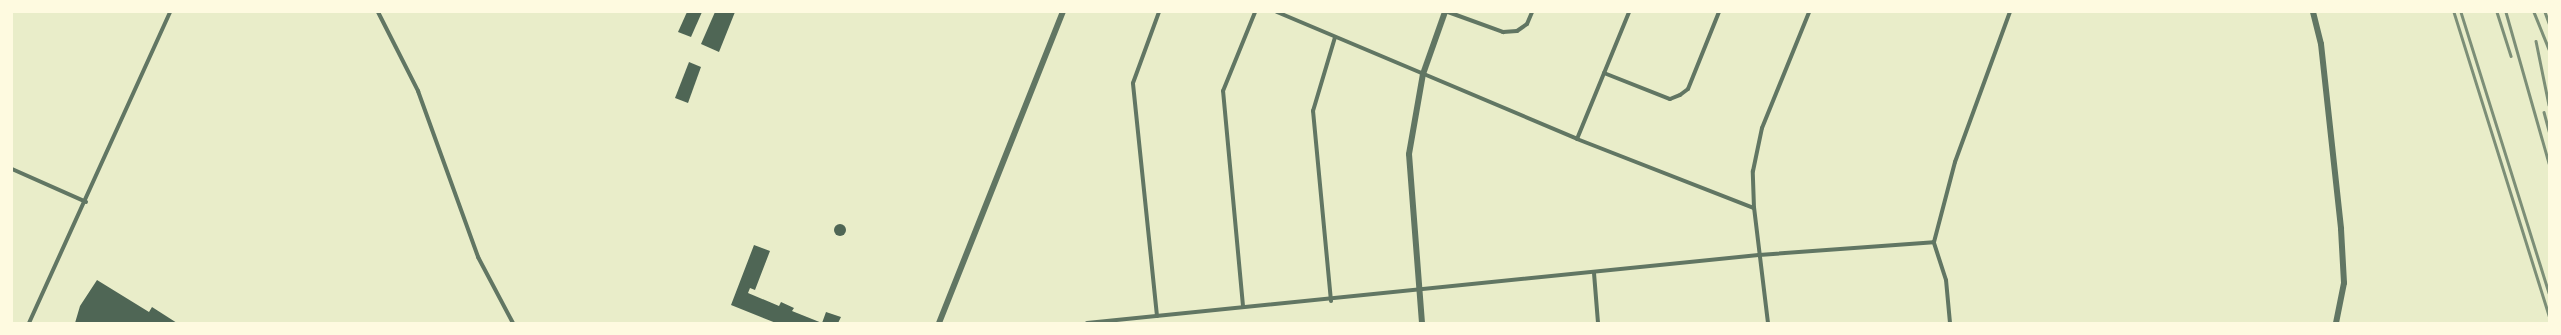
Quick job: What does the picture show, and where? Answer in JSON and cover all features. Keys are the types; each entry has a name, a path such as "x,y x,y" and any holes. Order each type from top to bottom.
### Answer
{"street":[{"path":"30,323 86,202 170,12"},
{"path":"378,12 418,91 478,257 513,323"},
{"path":"939,323 1063,12"},
{"path":"1157,316 1133,84 1159,12"},
{"path":"1243,306 1223,91 1255,12"},
{"path":"1277,12 1577,139 1754,208"},
{"path":"1422,323 1409,154 1423,74 1445,12"},
{"path":"1448,12 1503,32 1517,31 1528,24 1532,12"},
{"path":"1577,139 1628,12"},
{"path":"1604,73 1670,99 1680,95 1688,89 1719,12"},
{"path":"1768,323 1754,208 1754,171 1762,128 1810,12"},
{"path":"1950,323 1946,280 1934,242 1955,162 2010,12"},
{"path":"2312,12 2321,44 2341,229 2344,283 2336,323"},
{"path":"1331,301 1313,111 1335,37"},
{"path":"12,169 86,202"},
{"path":"1087,323 1243,306 1331,301 1420,292 1759,255 1934,242"},
{"path":"1594,273 1598,323"}],"building":[{"path":"687,12 702,12 691,37 678,32"},
{"path":"715,12 735,12 719,52 701,44"},
{"path":"689,62 701,67 688,103 675,98"},
{"path":"840,224 844,226 846,230 844,234 840,236 836,234 834,230 836,226"},
{"path":"754,245 770,251 755,290 750,288 748,293 779,306 781,302 794,308 792,311 822,323 776,323 731,305"},
{"path":"97,280 149,312 152,307 177,323 75,323 80,306"},
{"path":"826,312 841,317 838,323 822,323"}],"railway":[{"path":"2454,12 2549,316"},
{"path":"2461,12 2549,292"},
{"path":"2497,12 2511,56"},
{"path":"2506,12 2549,163"},
{"path":"2534,12 2549,49"},
{"path":"2545,12 2549,23"},
{"path":"2536,41 2549,105"},
{"path":"2544,112 2549,131"}]}
